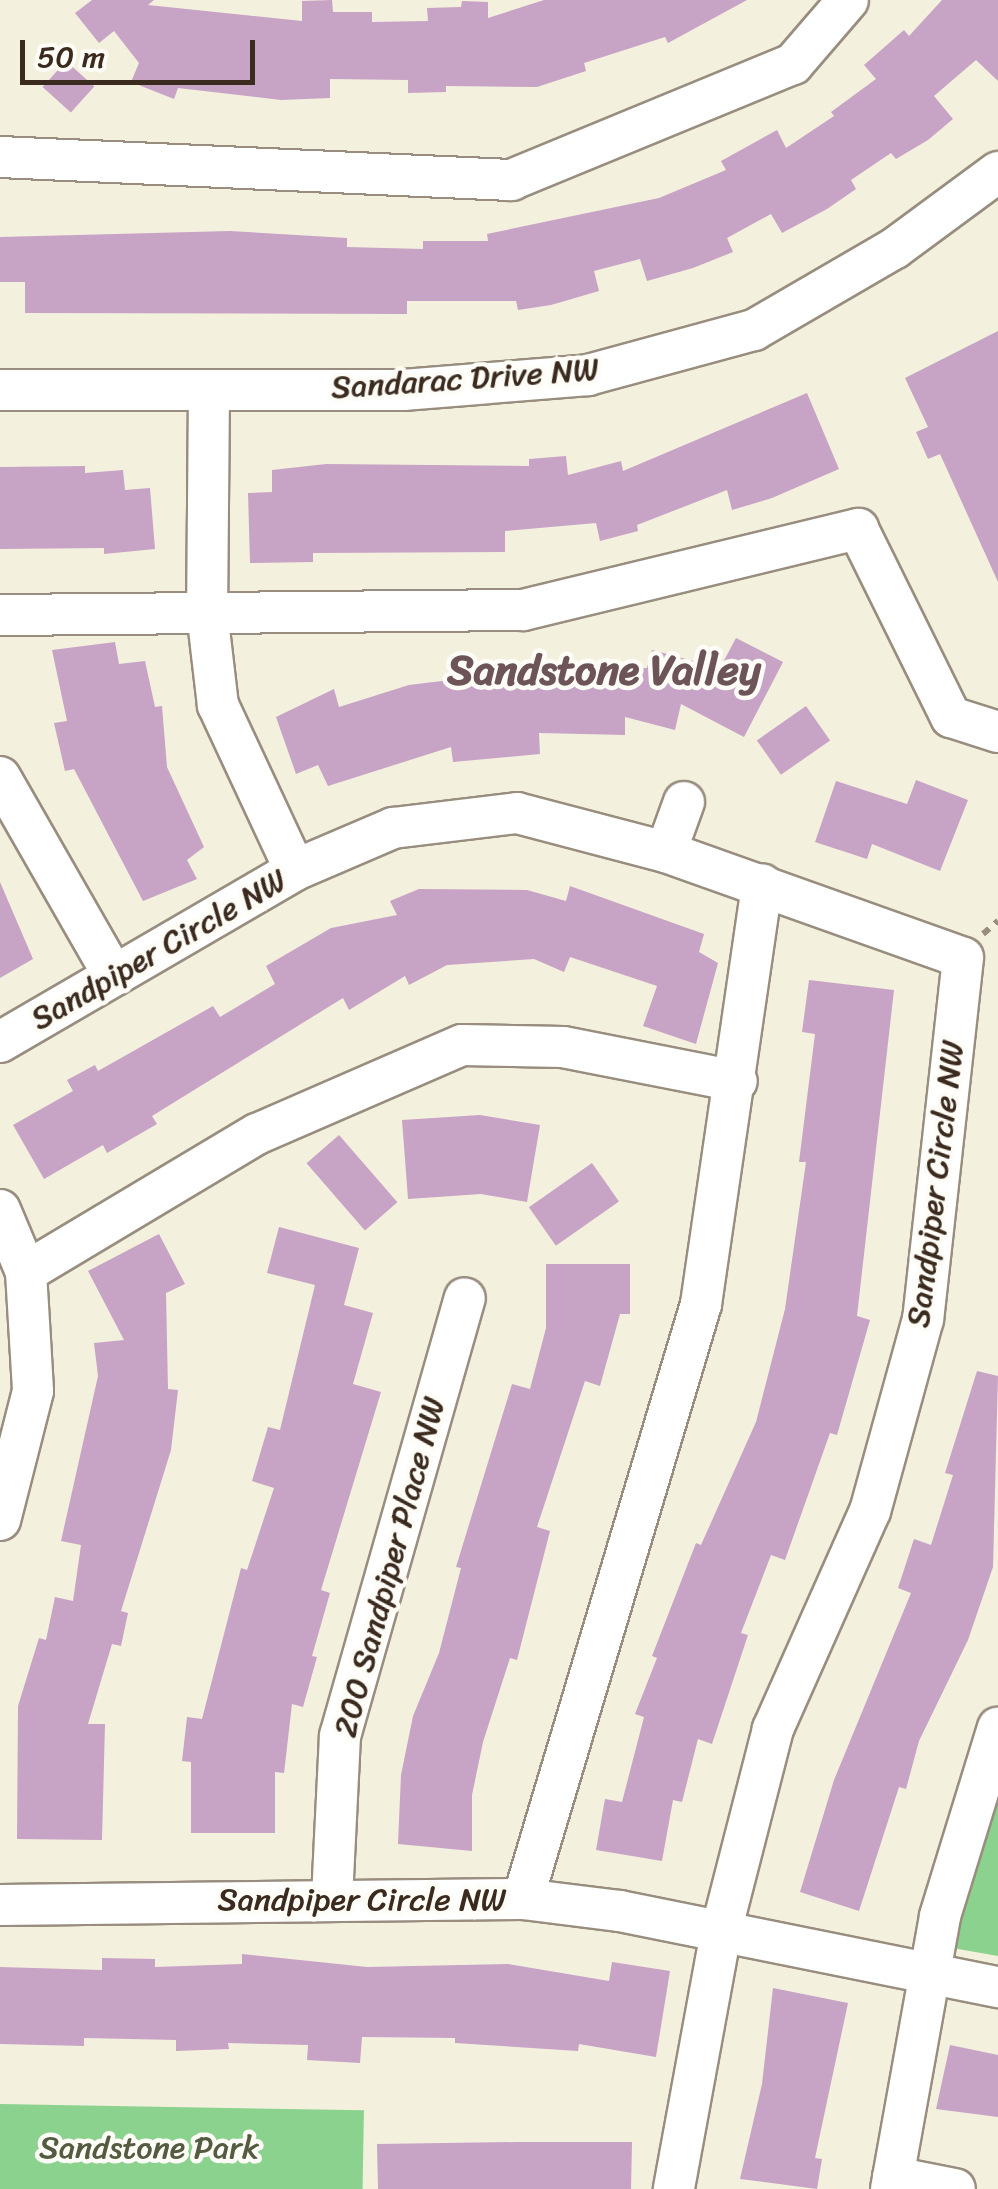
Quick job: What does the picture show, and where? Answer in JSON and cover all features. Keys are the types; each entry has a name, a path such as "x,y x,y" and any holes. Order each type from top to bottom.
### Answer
{"street":[{"path":"0,157 511,180 793,64 848,0"},
{"name":"Sandarac Drive NW","path":"0,390 404,390 588,375 754,330 894,248 998,172"},
{"path":"209,391 207,612 218,705 295,870"},
{"path":"0,615 523,610 858,529 951,717 998,732"},
{"path":"0,777 114,976"},
{"path":"666,852 684,802"},
{"name":"Sandpiper Circle NW","path":"0,1042 295,870 393,828 517,812 666,852 963,958 923,1319 870,1511 772,1729 721,1932"},
{"path":"523,1900 701,1304 738,1081 762,884"},
{"path":"26,1272 257,1134 392,1081 462,1045 563,1047 738,1081"},
{"path":"0,1210 26,1272 33,1390 0,1520"},
{"name":"200 Sandpiper Place NW","path":"332,1899 340,1736 465,1298"},
{"path":"955,2189 892,2183 940,1916 998,1728"},
{"name":"Sandpiper Circle NW","path":"0,1905 523,1900 721,1932 998,1987"},
{"path":"674,2189 721,1932"}],"green space":[{"path":"998,1786 998,1956 947,1947"},
{"name":"Sandstone Park","path":"0,2104 364,2110 363,2189 0,2189"}],"building":[{"path":"92,0 154,0 148,5 302,21 302,1 332,0 333,12 372,12 372,22 428,21 427,8 461,7 462,1 488,2 488,18 544,0 747,0 668,43 665,37 584,63 586,71 537,87 446,86 446,92 408,93 408,80 330,79 330,98 281,100 178,88 174,99 131,82 139,63 114,31 99,43 75,13"},
{"path":"942,0 998,0 998,81 976,60 934,96 953,119 928,140 896,159 891,153 851,180 856,189 827,209 782,233 771,214 727,238 733,252 693,268 647,281 640,259 594,271 599,291 551,305 518,310 516,301 407,301 407,314 25,313 25,282 0,282 0,237 230,231 347,238 347,247 423,249 423,241 488,241 487,234 659,198 726,170 721,161 777,130 786,148 834,116 831,112 876,79 864,65 904,30 909,36"},
{"path":"66,61 94,86 71,112 43,87"},
{"path":"998,331 998,582 940,454 928,459 916,432 928,427 905,378"},
{"path":"807,393 839,469 772,498 732,510 727,490 637,525 638,531 600,541 596,523 505,531 505,552 313,553 313,562 250,563 248,493 272,492 272,470 326,464 529,466 529,459 566,456 568,475 621,461 623,471"},
{"path":"85,466 85,473 123,470 125,490 150,488 155,549 104,554 104,548 0,549 0,467"},
{"path":"736,638 783,662 744,737 681,704 675,730 625,717 625,735 539,733 540,754 453,762 451,747 328,786 318,765 296,774 276,717 334,689 339,707 409,685 572,666 647,668 652,650 720,668"},
{"path":"115,642 119,664 145,661 155,707 162,706 167,767 204,847 187,860 197,879 143,901 74,769 65,771 54,723 67,721 52,650"},
{"path":"806,706 830,740 781,775 757,740"},
{"path":"916,780 968,800 940,871 872,844 867,859 815,842 836,781 907,804"},
{"path":"0,882 33,959 0,978"},
{"path":"570,886 704,934 699,952 718,963 696,1044 643,1026 657,986 570,957 564,972 534,959 447,965 409,985 405,976 349,1010 343,998 152,1116 157,1124 107,1153 103,1145 44,1179 13,1125 73,1091 67,1080 95,1065 98,1071 213,1006 220,1017 275,984 266,966 331,928 397,915 390,901 419,889 527,890 566,901"},
{"path":"809,980 894,990 857,1316 870,1320 837,1435 830,1433 785,1560 771,1555 741,1633 748,1635 712,1744 698,1739 682,1802 673,1800 662,1861 596,1850 605,1799 622,1802 644,1717 635,1714 657,1658 652,1656 696,1543 701,1545 756,1422 785,1309 806,1162 799,1162 815,1034 802,1032"},
{"path":"480,1115 540,1125 527,1202 481,1194 408,1199 402,1120"},
{"path":"339,1135 397,1202 365,1230 307,1163"},
{"path":"592,1163 619,1202 556,1246 529,1207"},
{"path":"279,1227 359,1248 344,1305 373,1313 353,1384 381,1392 321,1590 330,1593 312,1656 317,1657 303,1707 292,1704 284,1773 275,1772 275,1833 191,1833 191,1762 182,1761 187,1717 202,1719 241,1568 247,1570 274,1488 252,1481 268,1427 280,1430 315,1285 267,1273"},
{"path":"159,1234 185,1284 166,1293 168,1389 178,1390 171,1450 121,1611 128,1613 121,1646 112,1644 88,1724 105,1724 102,1840 17,1839 18,1706 39,1638 46,1640 55,1597 73,1601 81,1545 61,1541 98,1376 94,1343 124,1340 88,1271"},
{"path":"546,1264 630,1264 630,1314 620,1314 600,1386 585,1381 537,1527 550,1531 517,1660 510,1658 483,1742 472,1795 472,1851 398,1844 401,1775 413,1716 439,1653 461,1568 456,1567 512,1384 530,1389 546,1328"},
{"path":"977,1371 998,1376 993,1567 968,1640 919,1741 906,1789 899,1787 859,1911 800,1892 834,1780 911,1593 898,1588 914,1539 931,1545 953,1475 945,1473"},
{"path":"242,1954 367,1967 508,1964 609,1981 612,1962 670,1971 656,2057 579,2044 578,2051 455,2043 455,2038 362,2037 360,2063 307,2060 308,2045 228,2043 229,2049 176,2051 176,2040 84,2038 84,2046 0,2044 0,1967 102,1970 102,1958 155,1959 155,1967 242,1964"},
{"path":"773,1988 848,2003 815,2158 822,2159 817,2189 740,2179 762,2084"},
{"path":"950,2045 998,2055 998,2117 936,2109"},
{"path":"632,2142 631,2189 378,2189 377,2144"}],"district":[{"name":"Sandstone Valley","path":"604,670"}]}
